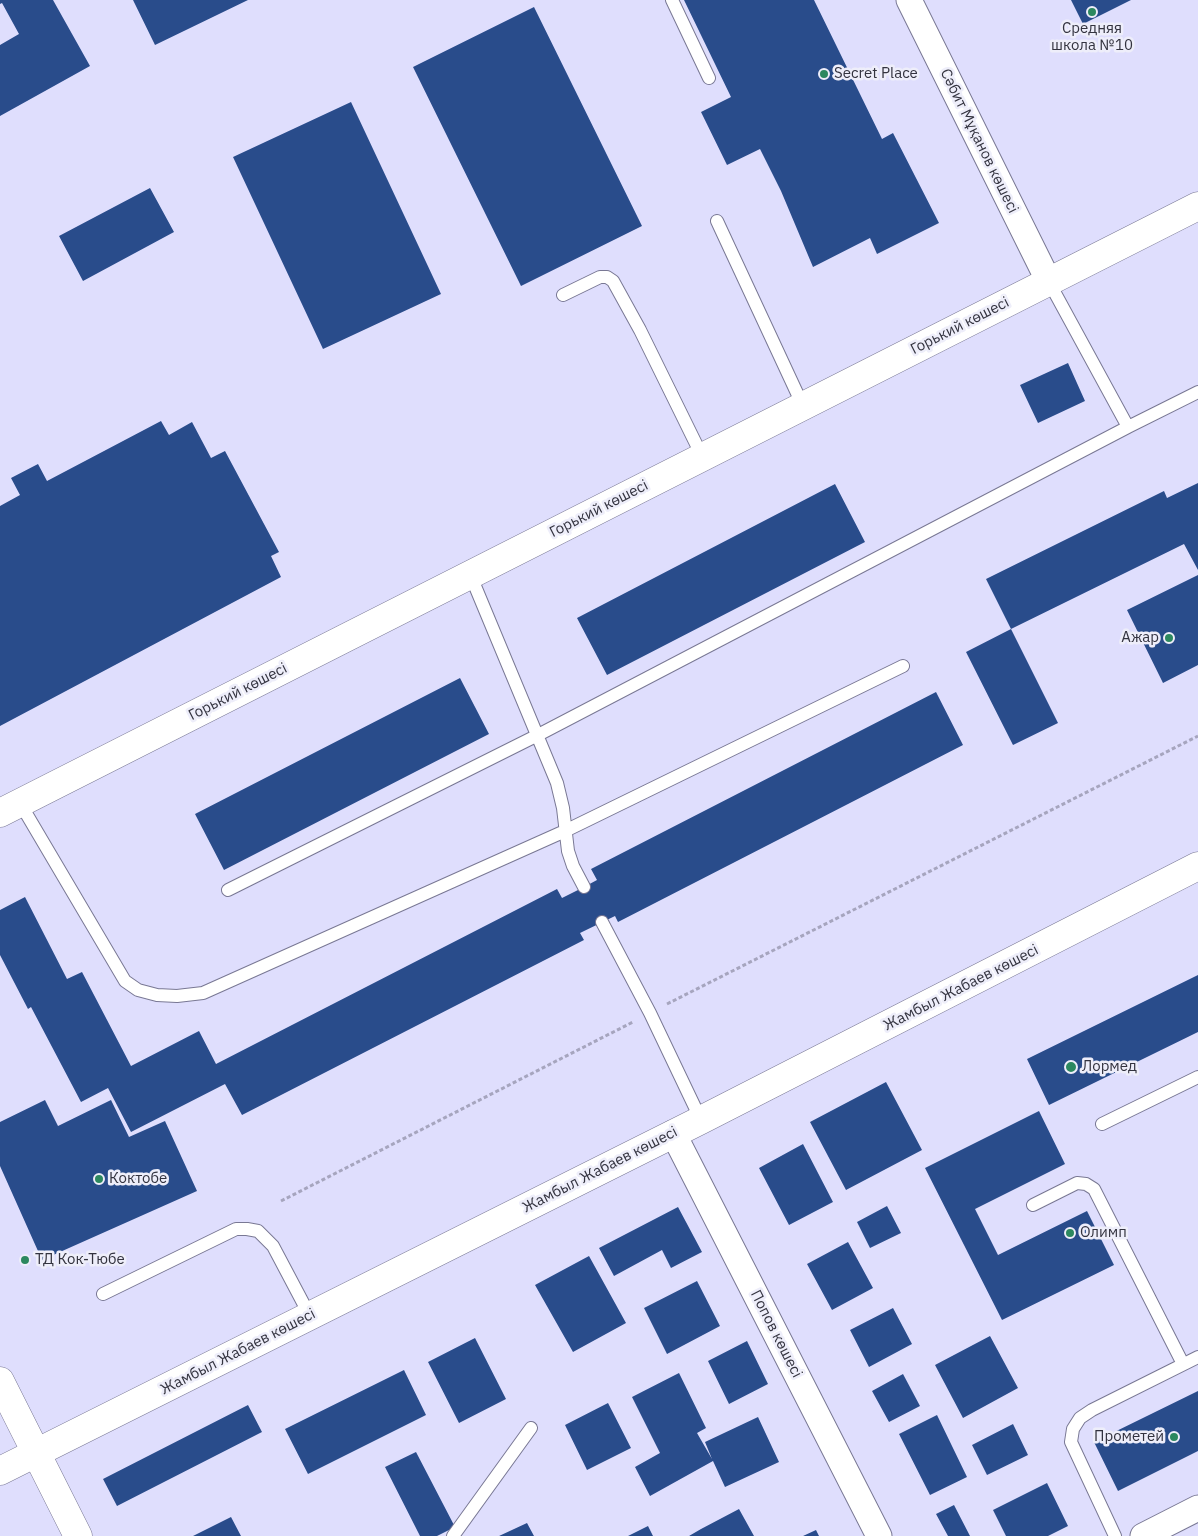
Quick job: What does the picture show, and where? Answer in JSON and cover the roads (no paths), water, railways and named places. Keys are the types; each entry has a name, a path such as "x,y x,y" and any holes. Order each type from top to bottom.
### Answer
{"main road":[{"name":"Горький көшесі","path":"10,808 1198,206"},
{"name":"Жамбыл Жабаев көшесі","path":"0,1471 701,1120 1080,928 1198,866"},
{"path":"1172,879 1198,872"},
{"path":"0,1381 78,1536"}],"street":[{"name":"Сәбит Мұқанов көшесі","path":"909,0 1049,282"},
{"name":"Попов көшесі","path":"673,1133 879,1536"},
{"path":"1142,1536 1198,1508"}],"lane":[{"path":"672,0 709,78"},
{"path":"717,221 803,406"},
{"path":"563,295 600,277 607,277 613,281 640,330 702,456"},
{"path":"1049,282 1128,427"},
{"path":"228,890 538,735 1198,392"},
{"path":"470,574 557,783 563,808 570,858 584,887"},
{"path":"10,808 125,981 138,990 157,995 177,996 203,993 565,831 903,666"},
{"path":"602,922 650,1013 701,1120"},
{"path":"1102,1124 1198,1077"},
{"path":"1033,1206 1076,1183 1086,1184 1094,1189 1184,1364"},
{"path":"103,1294 236,1229 247,1229 258,1231 272,1246 310,1316"},
{"path":"1115,1536 1071,1442 1073,1429 1080,1418 1086,1414 1198,1357"},
{"path":"453,1536 532,1428"}],"place":[{"name":"Средняя школа №10","path":"1092,12"},
{"name":"Secret Place","path":"824,74"},
{"name":"Ажар","path":"1169,638"},
{"name":"Лормед","path":"1071,1067"},
{"name":"Коктобе","path":"99,1179"},
{"name":"Олимп","path":"1070,1233"},
{"name":"ТД Кок-Тюбе","path":"25,1260"},
{"name":"Прометей","path":"1174,1437"}]}
